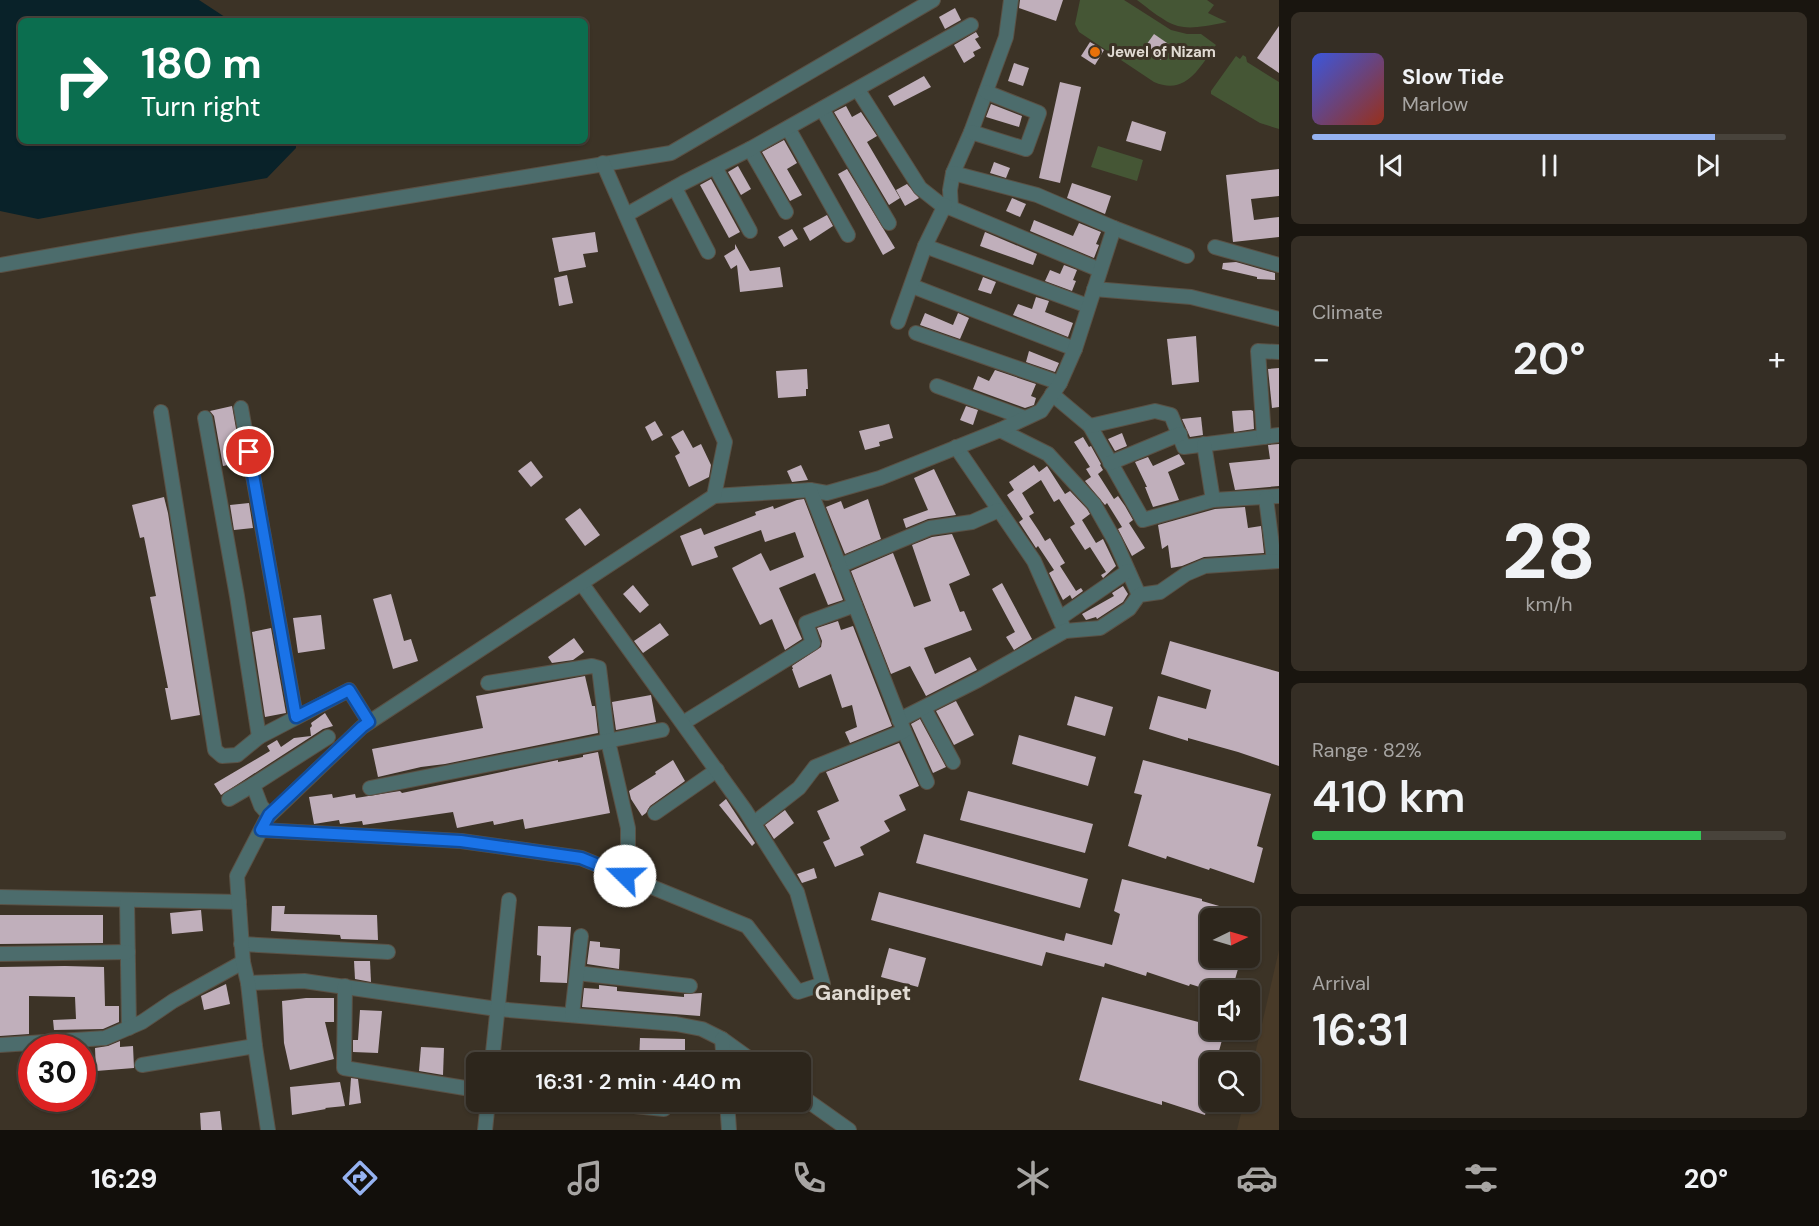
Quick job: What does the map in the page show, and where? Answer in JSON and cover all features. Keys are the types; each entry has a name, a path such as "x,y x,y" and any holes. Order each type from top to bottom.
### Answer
{"street":[{"path":"0,265 671,153 933,0"},
{"path":"898,322 925,246 945,205 953,173 971,132 1006,37 1011,0"},
{"path":"626,215 858,90 971,25"},
{"path":"858,90 920,188 945,205 1100,270"},
{"path":"971,132 1026,149 1039,113 986,92"},
{"path":"822,109 889,223"},
{"path":"788,128 848,235"},
{"path":"750,149 786,212"},
{"path":"603,163 725,442 714,496"},
{"path":"715,166 750,231"},
{"path":"953,173 1037,195 1187,256"},
{"path":"675,188 708,252"},
{"path":"268,1130 248,983 243,962 237,876 269,815 362,727 714,496 810,490 827,493 880,478 1041,411 1056,388 1075,349 1114,228"},
{"path":"925,246 1088,306"},
{"path":"1215,247 1279,265"},
{"path":"912,286 1075,349"},
{"path":"1094,289 1191,297 1279,319"},
{"path":"916,333 1056,388 1090,426 1143,520 1213,500 1273,497 1276,561 1205,566 1186,574 1160,592 1139,595 1128,609 1100,628 1062,625"},
{"path":"1264,437 1258,351 1279,352"},
{"path":"937,386 1025,418"},
{"path":"242,408 296,717"},
{"path":"1090,426 1155,411 1171,415 1184,447 1279,435"},
{"path":"161,412 214,750 222,756 237,755 259,737 349,690 369,722"},
{"path":"205,418 237,596 259,737"},
{"path":"1000,430 1048,454 1094,504 1115,541 1139,595"},
{"path":"1110,463 1180,434"},
{"path":"1204,444 1213,500"},
{"path":"956,447 1034,561 1062,625"},
{"path":"810,490 902,726 927,783"},
{"path":"839,566 930,528 972,522 999,510"},
{"path":"754,823 799,788 815,767 902,726 924,708 978,680 1062,625 1128,571"},
{"path":"261,830 461,841 581,858 747,926 798,992 823,984 797,892 754,823 582,584"},
{"path":"683,723 813,643 806,623 855,606"},
{"path":"488,683 592,666 599,668 608,741 628,828 625,876"},
{"path":"924,708 952,762"},
{"path":"370,788 662,730"},
{"path":"229,799 328,737"},
{"path":"655,813 717,770"},
{"path":"253,785 261,806 269,815"},
{"path":"0,897 238,902"},
{"path":"127,900 129,1028"},
{"path":"493,1052 509,900"},
{"path":"572,1015 581,936"},
{"path":"241,944 388,952"},
{"path":"0,954 128,952"},
{"path":"0,1045 105,1038 142,1022 172,1001 243,962"},
{"path":"577,973 690,986"},
{"path":"248,983 304,981 497,1009 676,1024 702,1029 740,1052"},
{"path":"345,986 344,1068 466,1088"},
{"path":"722,1039 723,1052"},
{"path":"142,1065 255,1046"},
{"path":"811,1103 849,1130"},
{"path":"485,1130 487,1112"},
{"path":"728,1112 729,1130"}],"shaded area":[{"path":"1279,950 1279,1130 1237,1130 1241,1112 1260,1112 1260,1052 1256,1052"}],"green space":[{"path":"1080,0 1124,0 1171,30 1187,34 1201,34 1216,45 1197,71 1183,83 1165,85 1154,82 1079,32 1075,24"},
{"path":"1137,0 1207,0 1214,5 1208,13 1227,22 1198,27 1178,26 1161,18"},
{"path":"1243,55 1247,62 1279,82 1279,129 1260,123 1211,94 1236,56 1240,59"},
{"path":"1098,146 1143,160 1137,181 1091,167"}],"water":[{"path":"0,0 199,0 226,18 18,18 18,144 296,144 296,148 267,178 38,219 0,211"}],"building":[{"path":"1020,0 1063,0 1056,21 1019,8"},
{"path":"955,8 961,20 945,29 939,17"},
{"path":"1279,26 1279,73 1257,58"},
{"path":"976,32 979,37 975,39 981,48 973,52 975,56 964,63 954,45"},
{"path":"1154,34 1170,45 1161,60 1144,48"},
{"path":"1090,42 1104,50 1095,65 1081,56"},
{"path":"1014,63 1029,68 1023,86 1008,81"},
{"path":"924,76 931,87 894,106 888,96"},
{"path":"1060,82 1081,87 1060,183 1039,178"},
{"path":"991,104 1022,116 1019,127 986,117"},
{"path":"846,106 852,117 861,112 877,136 867,142 900,198 889,205 834,112"},
{"path":"1132,121 1166,132 1161,151 1126,141"},
{"path":"784,140 797,163 787,169 802,195 790,201 762,152"},
{"path":"994,162 1010,168 1006,178 990,173"},
{"path":"738,166 751,189 741,195 728,172"},
{"path":"847,169 895,248 883,255 838,174"},
{"path":"1279,169 1279,196 1251,199 1254,220 1279,217 1279,237 1233,242 1226,175"},
{"path":"711,179 740,232 729,238 700,185"},
{"path":"1072,183 1111,196 1105,214 1067,198"},
{"path":"907,184 919,198 905,206 896,190"},
{"path":"1012,198 1026,204 1020,217 1006,211"},
{"path":"827,215 833,226 810,241 803,228"},
{"path":"1034,220 1073,236 1079,223 1101,232 1094,258 1030,231"},
{"path":"792,229 798,239 784,247 778,237"},
{"path":"595,232 598,252 583,254 586,267 559,272 552,238"},
{"path":"985,232 1037,254 1033,265 980,246"},
{"path":"735,244 750,271 780,267 783,287 740,292 737,265 731,269 724,256 735,249"},
{"path":"1236,262 1275,273 1275,280 1257,279 1257,277 1222,269 1223,263"},
{"path":"1064,265 1077,270 1072,291 1045,281 1050,270 1060,274"},
{"path":"567,275 573,303 559,306 554,278"},
{"path":"983,277 996,282 991,294 978,290"},
{"path":"1036,297 1049,301 1045,312 1073,323 1068,337 1013,315 1018,304 1032,309"},
{"path":"925,313 953,325 958,313 969,318 960,339 920,325"},
{"path":"1196,336 1199,382 1172,385 1167,339"},
{"path":"1029,351 1059,363 1055,372 1026,362"},
{"path":"1279,368 1279,407 1272,408 1268,369"},
{"path":"807,369 806,396 778,398 776,371"},
{"path":"995,370 1036,384 1031,396 1036,398 1034,405 1025,408 973,389 978,376 989,381"},
{"path":"232,406 242,462 223,466 214,416 210,411"},
{"path":"966,406 978,410 973,425 960,420"},
{"path":"1232,411 1253,411 1254,429 1234,432"},
{"path":"1201,417 1203,435 1190,437 1182,419"},
{"path":"655,421 663,435 652,441 645,427"},
{"path":"889,424 893,438 879,442 880,446 865,450 859,431"},
{"path":"683,430 693,448 701,444 711,465 709,477 689,487 675,456 680,453 671,437"},
{"path":"1122,433 1127,446 1115,451 1108,439"},
{"path":"1083,437 1101,464 1103,470 1098,474 1114,499 1118,496 1125,506 1133,520 1129,523 1145,548 1132,556 1118,529 1122,527 1107,503 1105,505 1085,481 1091,477 1086,469 1090,467 1074,442"},
{"path":"1279,444 1279,486 1235,490 1229,463 1270,459 1268,445"},
{"path":"1179,454 1185,464 1168,472 1179,500 1153,507 1145,487 1147,487 1135,462 1148,457 1153,466"},
{"path":"531,461 543,477 531,487 518,471"},
{"path":"801,465 808,480 792,482 787,471"},
{"path":"1034,465 1039,472 1047,466 1065,494 1070,491 1087,509 1090,514 1082,520 1096,543 1103,539 1116,566 1103,578 1101,575 1106,572 1090,547 1085,550 1070,527 1075,524 1059,499 1054,502 1041,480 1022,493 1034,513 1029,516 1045,541 1050,538 1065,563 1060,566 1076,591 1081,588 1083,591 1072,599 1070,595 1063,600 1049,573 1054,570 1019,522 1023,519 1007,495 1014,490 1009,482"},
{"path":"934,469 956,515 928,519 906,528 903,519 928,510 914,478"},
{"path":"164,497 200,715 171,720 165,688 168,688 150,597 156,596 144,537 140,538 132,505"},
{"path":"804,499 843,600 828,605 815,573 779,588 802,639 785,650 772,619 760,625 732,568 761,553 770,571 804,557 795,532 765,542 761,530 714,547 718,557 692,566 680,536 701,528 704,535 756,515 755,512 773,506 774,509"},
{"path":"868,499 881,539 845,554 826,507 841,501 844,509"},
{"path":"249,503 253,528 234,530 230,505"},
{"path":"1245,507 1248,528 1261,526 1264,553 1204,557 1171,568 1168,545 1162,549 1158,525 1215,509"},
{"path":"580,508 600,535 585,546 565,519"},
{"path":"952,534 970,575 949,584 960,612 964,611 972,630 924,648 935,674 970,657 977,670 926,696 910,666 891,674 851,571 893,553 914,607 931,601 912,545 932,537"},
{"path":"1002,583 1032,639 1014,650 1006,637 1015,632 992,589"},
{"path":"633,585 649,605 640,613 623,594"},
{"path":"1123,586 1128,594 1123,602 1097,619 1096,617 1086,620 1082,614 1114,596 1112,593"},
{"path":"391,594 404,641 411,639 418,661 393,669 373,599"},
{"path":"321,615 325,649 298,653 293,618"},
{"path":"838,621 841,630 853,626 892,726 850,743 845,732 857,727 852,705 842,708 831,674 799,688 792,669 792,666 821,647 822,641 817,628"},
{"path":"660,623 669,635 643,653 634,641"},
{"path":"271,628 286,713 265,717 252,632"},
{"path":"574,638 584,652 573,660 552,663 548,657"},
{"path":"1170,641 1279,672 1279,766 1238,752 1188,738 1188,741 1149,729 1158,696 1206,709 1211,690 1161,674"},
{"path":"585,676 592,706 595,706 598,733 378,777 372,749 483,728 476,696"},
{"path":"651,695 656,722 616,730 612,702"},
{"path":"1075,696 1113,707 1105,736 1067,725"},
{"path":"956,701 974,735 954,745 936,711"},
{"path":"325,713 333,726 323,729 221,795 214,784 270,751 267,746 277,740 281,747 294,738 311,736 311,723"},
{"path":"920,719 946,767 933,773 911,724"},
{"path":"1019,735 1096,757 1088,786 1012,764"},
{"path":"899,743 919,786 899,795 906,810 884,821 890,831 860,847 864,855 835,867 823,842 830,839 817,811 839,801 826,772"},
{"path":"598,752 610,813 525,829 523,819 494,825 493,821 457,828 453,812 363,825 362,821 340,824 339,820 314,824 309,797 332,794 333,798 355,794 356,798 400,791 402,793 558,760 558,762 583,757 583,755"},
{"path":"673,760 685,781 650,806 642,816 631,799 629,791"},
{"path":"1143,760 1271,794 1257,846 1263,848 1254,883 1210,868 1209,870 1167,856 1166,859 1128,846 1142,795 1134,793"},
{"path":"968,791 1093,824 1085,853 960,820"},
{"path":"726,799 755,843 752,846 719,805"},
{"path":"785,810 794,823 774,839 765,825"},
{"path":"924,834 1088,879 1080,908 916,863"},
{"path":"814,868 817,878 802,883 797,874"},
{"path":"1122,879 1202,899 1202,901 1226,908 1200,908 1200,968 1238,968 1235,980 1200,980 1200,987 1190,984 1189,986 1147,972 1146,976 1105,963 1104,967 1046,952 1042,966 871,920 879,892 1064,941 1066,933 1112,945 1120,914 1114,911"},
{"path":"272,906 285,906 284,914 377,915 378,940 341,939 340,935 271,931"},
{"path":"201,910 203,931 172,934 170,913"},
{"path":"0,915 103,915 103,943 0,944"},
{"path":"538,926 571,927 567,983 540,982 541,956 537,955"},
{"path":"590,941 600,942 600,947 620,949 619,969 587,964"},
{"path":"889,948 926,958 918,987 881,977"},
{"path":"354,961 370,961 371,982 355,979"},
{"path":"0,967 104,967 105,1006 119,1006 119,1022 103,1029 54,1030 53,1020 76,1019 75,997 29,996 29,1034 0,1036"},
{"path":"226,984 230,1004 204,1010 201,996"},
{"path":"599,985 617,987 617,991 684,997 684,994 702,993 700,1016 582,1007 584,988 599,989"},
{"path":"1102,997 1200,1022 1200,1040 1222,1040 1219,1052 1200,1052 1200,1112 1206,1112 1205,1115 1162,1101 1162,1105 1079,1080"},
{"path":"334,998 334,1022 325,1022 334,1059 290,1070 284,1043 282,1001"},
{"path":"360,1010 382,1011 378,1053 353,1052 353,1040 358,1040"},
{"path":"640,1038 685,1039 685,1052 639,1052"},
{"path":"120,1041 120,1047 133,1046 134,1068 96,1071 96,1048"},
{"path":"421,1047 444,1048 443,1075 419,1071"},
{"path":"351,1078 358,1079 361,1103 349,1105"},
{"path":"340,1082 345,1106 292,1115 290,1087"},
{"path":"220,1111 222,1130 201,1130 200,1113"}],"place":[{"name":"Jewel of Nizam","path":"1095,52"}],"district":[{"name":"Gandipet","path":"863,993"}],"route":[{"path":"249,452 296,717 349,690 369,722 269,815 261,830 461,841 581,858 625,876"}]}
